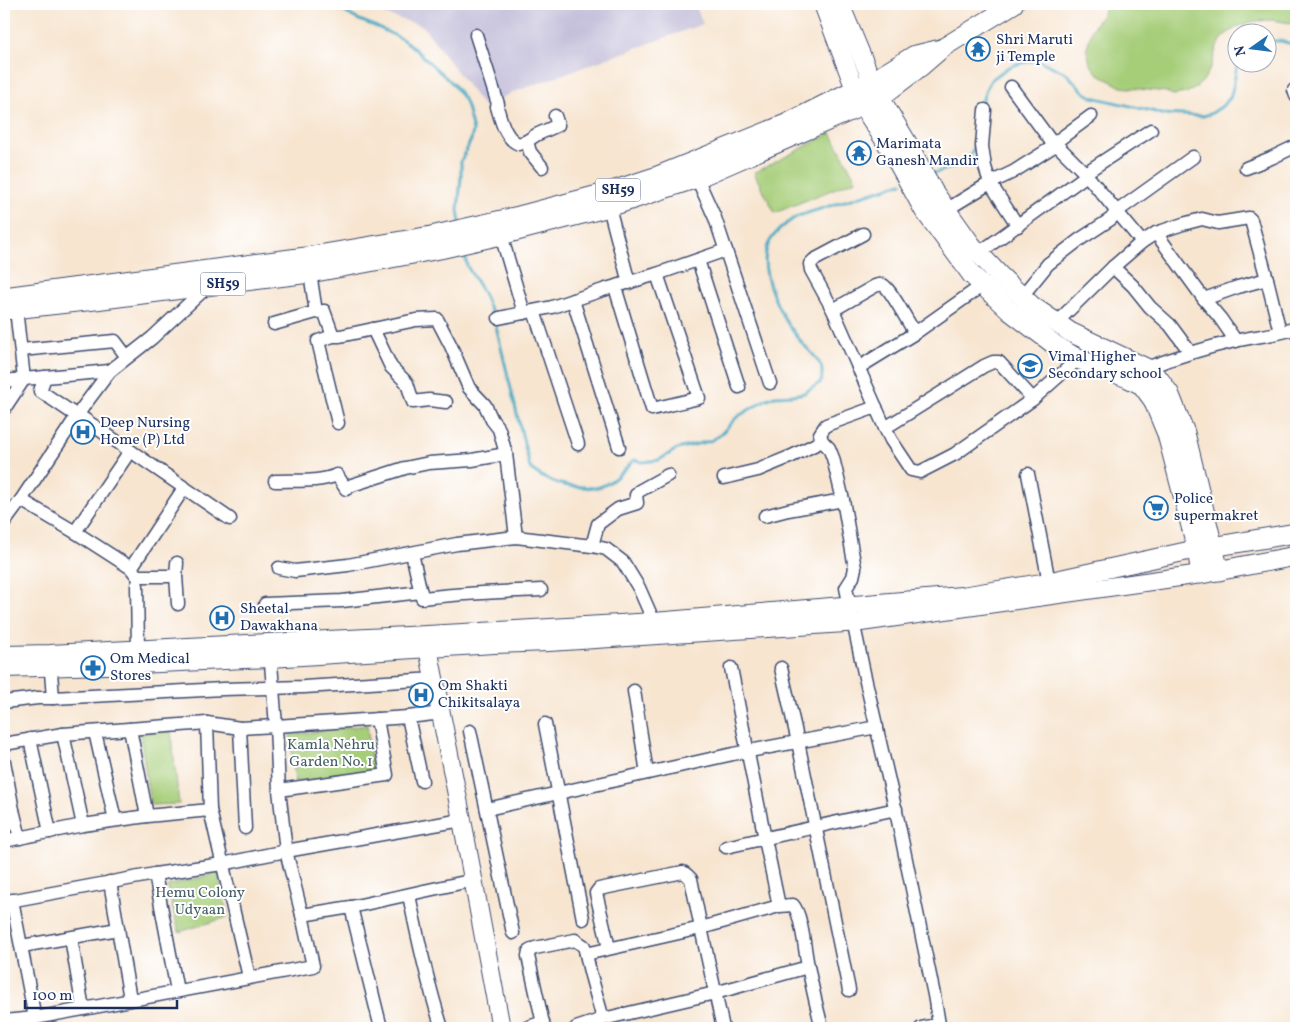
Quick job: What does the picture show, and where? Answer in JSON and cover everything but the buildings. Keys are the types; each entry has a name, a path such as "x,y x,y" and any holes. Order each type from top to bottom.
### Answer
{"main road":[{"path":"823,4 867,93 903,154 918,184 924,210 972,275 1010,311 1055,345 1078,359 1142,385 1153,400 1167,434 1205,548"},
{"path":"840,4 867,93"},
{"path":"867,93 914,55 944,47 1006,6"},
{"name":"SH59","path":"474,234 501,235 610,207 697,178 867,93"},
{"name":"SH59","path":"8,305 95,300 310,273 474,234 654,178 867,93"},
{"path":"918,184 946,210 972,246 1000,276 1032,306 1070,332 1146,368 1159,378 1169,393 1185,433 1210,572"},
{"name":"SH59","path":"8,305 227,268 436,242"},
{"path":"851,614 1049,582 1205,548 1296,533"},
{"path":"4,655 50,661 427,642 494,644 549,642 655,629 851,614 931,612 1210,572 1296,556"},
{"path":"427,642 502,1028"},
{"path":"4,668 138,649 212,653"}],"street":[{"path":"476,35 498,104 496,107 505,130 514,142 519,144 527,141 558,125 555,116"},
{"path":"1011,88 1053,144 1060,148 1086,174 1142,242"},
{"path":"984,110 982,146 985,167 990,183 1018,226"},
{"path":"946,210 1051,148 1053,144 1091,116"},
{"path":"979,253 1086,174 1151,130"},
{"path":"527,141 530,152 542,167"},
{"path":"1246,168 1296,146"},
{"path":"1022,296 1048,264 1193,157"},
{"path":"697,178 726,250 770,383"},
{"path":"610,207 629,282"},
{"path":"1056,323 1113,267 1142,242 1156,233 1202,219 1218,223 1249,218 1268,279 1280,332"},
{"path":"1156,233 1236,341"},
{"path":"863,234 814,260 810,264 811,270 833,310 885,428 911,470 920,472 955,454 1033,399 1078,359"},
{"path":"501,235 578,444"},
{"path":"499,318 552,307 726,250"},
{"path":"698,260 739,387"},
{"path":"1113,267 1170,326 1190,352"},
{"path":"4,523 110,371 152,338 227,268"},
{"path":"310,273 316,312"},
{"path":"615,286 652,409 699,398 657,274"},
{"path":"1204,299 1268,279"},
{"path":"833,310 881,284 892,294 914,333"},
{"path":"858,368 914,333 983,285"},
{"path":"573,300 619,447"},
{"path":"4,409 24,379 21,350 8,305"},
{"path":"274,324 324,310 333,336"},
{"path":"338,423 318,342 333,336 416,320 437,319 469,388 485,406 499,429 506,454 516,537"},
{"path":"1146,368 1190,352 1296,328"},
{"path":"373,329 391,367 407,383 413,402 429,400 446,402"},
{"path":"21,350 115,341 127,357"},
{"path":"885,428 993,362 999,362 1033,399"},
{"path":"4,381 110,371"},
{"path":"45,377 40,391 230,519"},
{"path":"876,407 826,426 820,434 822,441 829,448 843,500 855,568 853,577 846,588 896,809 939,1024 921,1028"},
{"path":"724,478 758,470 822,441"},
{"path":"75,532 130,451"},
{"path":"275,481 327,479 337,475 346,489 352,485 429,463 472,460 506,454"},
{"path":"1028,474 1049,582"},
{"path":"592,546 598,524 618,509 637,503 636,495 639,491 668,476"},
{"path":"131,568 184,488"},
{"path":"21,500 131,568 137,576 177,569 178,604"},
{"path":"765,516 843,500"},
{"path":"280,568 295,571 348,565 457,544 516,537 592,546 606,549 623,562 639,588 655,629"},
{"path":"412,553 422,598 452,594 541,590"},
{"path":"137,585 138,649"},
{"path":"265,604 342,601 420,592"},
{"path":"4,1021 35,1018 313,966 286,851 279,790 270,651"},
{"path":"50,661 53,698"},
{"path":"731,668 764,839 780,906"},
{"path":"781,668 849,990"},
{"path":"4,702 38,698 435,679"},
{"path":"634,691 647,773"},
{"path":"4,744 63,734 130,729 207,724 240,728 442,713"},
{"path":"408,717 422,781"},
{"path":"279,790 387,775 377,719"},
{"path":"207,724 210,810 249,977"},
{"path":"545,724 583,919"},
{"path":"487,809 748,751 877,726"},
{"path":"240,728 245,828"},
{"path":"130,729 147,816"},
{"path":"470,731 513,933"},
{"path":"94,732 115,820"},
{"path":"63,734 83,825"},
{"path":"30,739 50,832"},
{"path":"4,761 8,810 20,838"},
{"path":"726,847 896,809"},
{"path":"4,841 115,820 210,810"},
{"path":"35,1018 22,946 8,901 462,820"},
{"path":"609,948 596,893 599,889 683,872 692,879 723,1028"},
{"path":"155,874 177,991"},
{"path":"302,915 409,895 474,880"},
{"path":"110,882 130,999"},
{"path":"409,895 421,952 442,1028"},
{"path":"586,954 701,928 780,906 793,905 800,917 808,968 822,1028"},
{"path":"350,907 382,1028"},
{"path":"22,946 118,929"},
{"path":"71,938 83,1008"},
{"path":"526,1028 544,1025 528,956 529,951 535,948 575,940 584,946 603,1019"},
{"path":"576,1028 603,1019 715,993 808,968"}],"shaded area":[{"path":"351,4 695,4 703,24 514,92 483,106 423,26"}],"green space":[{"path":"1107,4 1296,4 1296,25 1272,20 1228,22 1228,33 1217,46 1211,67 1203,81 1186,93 1173,95 1166,92 1121,87 1097,73 1090,64 1087,48 1092,29"},
{"path":"831,133 856,180 775,213 754,173"},
{"name":"Kamla Nehru Garden No. 1","path":"367,725 373,773 295,782 290,735"},
{"path":"171,731 179,804 150,805 140,733"},
{"name":"Hemu Colony Udyaan","path":"218,873 228,917 179,932 167,886"}],"waterway":[{"path":"323,4 339,9 409,44 452,83 464,99 473,131 461,161 458,210 460,223"},
{"path":"1278,41 1296,45"},
{"path":"980,108 991,80 1007,68 1038,60 1066,73 1084,92 1092,97 1161,114 1203,116 1212,113 1230,98 1236,72"},
{"path":"932,174 956,166 969,157 977,139"},
{"path":"464,249 467,266 482,291 494,318 530,468 556,483 596,488 612,480 634,460 643,462 659,460 677,449 710,441 719,436 737,417 765,400 775,396 804,393 821,382 822,368 820,363 790,327 770,288 765,265 768,245 781,228 798,216 902,183"}],"place":[{"name":"Shri Maruti ji Temple","path":"978,49"},
{"name":"Marimata Ganesh Mandir","path":"859,153"},
{"name":"Vimal Higher Secondary school","path":"1030,366"},
{"name":"Deep Nursing Home (P) Ltd","path":"83,432"},
{"name":"Police supermakret","path":"1156,508"},
{"name":"Sheetal Dawakhana","path":"222,618"},
{"name":"Om Medical Stores","path":"93,668"},
{"name":"Om Shakti Chikitsalaya","path":"421,695"}]}
